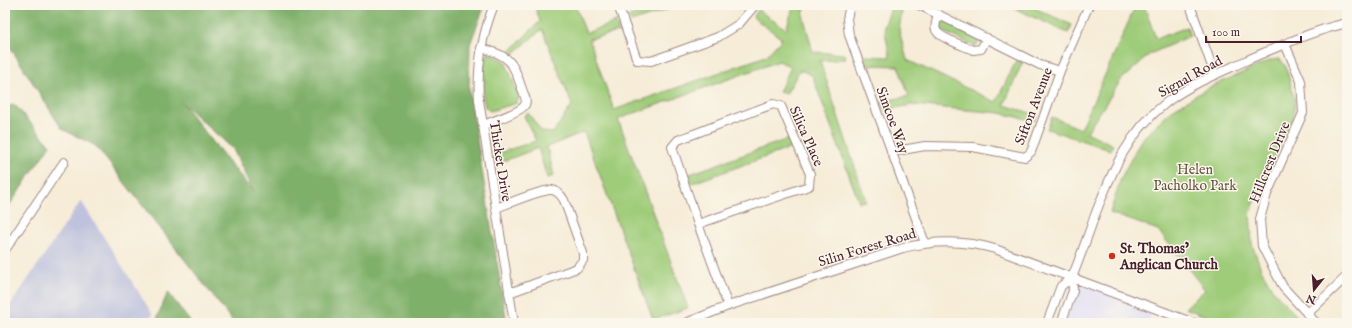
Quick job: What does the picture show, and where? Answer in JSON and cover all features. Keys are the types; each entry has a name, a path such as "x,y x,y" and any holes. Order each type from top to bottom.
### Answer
{"street":[{"name":"Thicket Drive","path":"494,5 481,48 478,81 479,100 514,323"},
{"path":"618,5 638,60 651,61 718,37 739,24 755,5"},
{"name":"Simcoe Way","path":"850,5 847,19 849,35 924,243"},
{"path":"919,5 1040,65 1060,71"},
{"name":"Sifton Avenue","path":"891,152 925,146 973,147 1025,157 1031,152 1060,71 1089,5"},
{"path":"1190,5 1215,75"},
{"path":"938,14 935,25 936,32 941,36 973,50 981,49 987,38"},
{"name":"Signal Road","path":"1061,323 1072,291 1072,278 1112,174 1124,149 1145,122 1167,102 1180,93 1215,75 1314,32 1347,23"},
{"name":"Hillcrest Drive","path":"1285,44 1301,81 1303,113 1267,194 1260,219 1262,246 1283,287 1316,323"},
{"path":"481,48 499,54 512,64 526,97 525,105 520,110 483,125"},
{"name":"Silica Place","path":"698,224 809,186 810,174 781,106 773,104 766,106 678,140 672,147 698,224 728,306"},
{"path":"5,250 64,162"},
{"path":"496,208 545,191 555,191 564,200 584,257 582,263 574,270 509,293"},
{"name":"Silin Forest Road","path":"686,323 728,306 903,248 924,243 960,242 986,246 1194,323"},
{"path":"1307,314 1347,276"},
{"name":"Signal Road","path":"1047,323 1061,286 1072,278"}],"shaded area":[{"path":"81,201 153,315 146,323 5,323 5,313"},
{"path":"1072,278 1153,308 1148,323 1061,323"}],"green space":[{"path":"5,5 485,5 470,44 469,91 507,323 234,323 96,146 62,129 5,39","holes":["181,102 233,149 253,192"]},
{"path":"534,5 575,5 586,33 616,22 619,32 589,39 614,110 766,56 782,39 753,17 758,10 786,29 794,5 806,5 803,15 813,52 845,54 846,59 820,61 866,201 859,202 812,75 800,70 786,94 779,92 791,67 779,61 618,119 688,308 653,320 584,132 547,147 554,176 547,178 538,148 496,164 495,154 536,141 524,116 528,113 542,132 553,133 572,105 542,29 512,55 509,52 540,21"},
{"path":"659,5 681,5 631,22 629,16"},
{"path":"892,5 903,5 899,30 907,60 996,102 1017,59 1023,61 1004,105 1037,115 1035,121 1000,113 912,105 884,110 880,102 909,96 898,66 866,65 864,56 890,57 884,27"},
{"path":"1007,5 1028,5 1072,25 1068,33"},
{"path":"1136,5 1144,5 1156,39 1187,27 1190,36 1150,54 1121,80 1087,132 1113,145 1110,150 1047,129 1052,117 1081,129"},
{"path":"944,21 978,38 978,44 974,46 940,30 940,23"},
{"path":"489,53 505,61 519,96 517,103 490,111 485,107 483,94 485,56"},
{"name":"Helen Pacholko Park","path":"1280,59 1286,67 1295,101 1293,119 1250,213 1252,244 1261,269 1273,290 1303,323 1223,323 1185,308 1205,290 1158,230 1110,213 1121,178 1141,140 1169,112 1208,88 1271,60"},
{"path":"15,105 50,145 5,212 5,106"},
{"path":"788,139 791,148 690,184 687,175"},
{"path":"168,292 191,323 155,323"}],"place":[{"name":"St. Thomas’ Anglican Church","path":"1112,256"}]}
